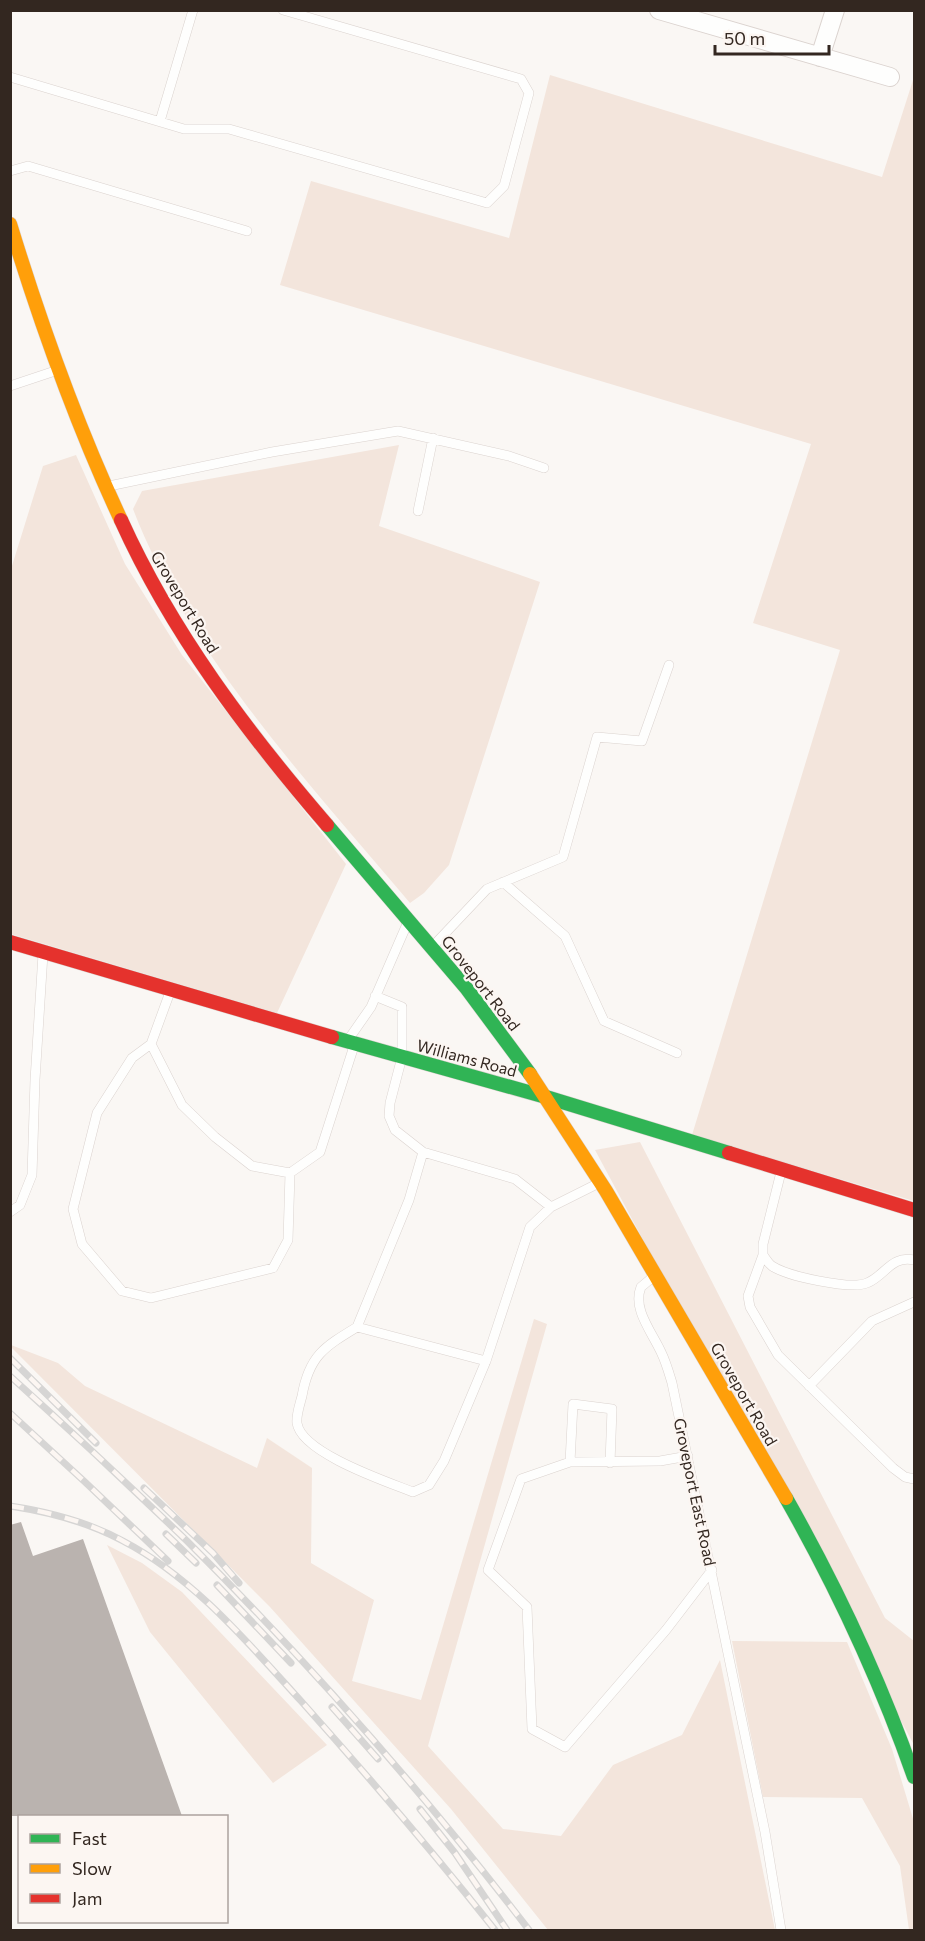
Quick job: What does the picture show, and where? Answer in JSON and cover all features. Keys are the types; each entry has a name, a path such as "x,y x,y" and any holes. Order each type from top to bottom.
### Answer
{"main road":[{"name":"Groveport Road","path":"10,224 57,371 104,487 130,542 155,587 222,694 306,800 432,947 498,1030 546,1097 749,1435 829,1576 878,1678 915,1778"},
{"name":"Williams Road","path":"10,942 402,1058 546,1097 915,1210"}],"street":[{"path":"660,10 890,77"},
{"path":"820,57 835,10"}],"lane":[{"path":"160,121 193,10"},
{"path":"10,77 184,129 229,129 487,203 504,186 529,93 521,79 283,10"},
{"path":"10,171 28,166 247,231"},
{"path":"10,386 57,371"},
{"path":"104,487 272,452 398,431 509,456 544,468"},
{"path":"418,511 433,438"},
{"path":"432,947 487,889 563,856 597,737 642,741 669,665"},
{"path":"503,882 565,936 604,1021 677,1053"},
{"path":"152,1044 182,1106 215,1137 252,1166 290,1173 320,1152 351,1043 371,1007 409,919"},
{"path":"10,1212 20,1205 32,1175 43,952"},
{"path":"171,989 152,1044 132,1058 97,1113 73,1209 82,1244 122,1291 151,1298 273,1268 288,1240 290,1173"},
{"path":"375,996 402,1007 402,1058 390,1103 389,1116 395,1130 423,1152 515,1179 552,1207"},
{"path":"423,1152 409,1200 357,1327 326,1346 312,1363 303,1388 297,1424 304,1436 337,1462 413,1492 429,1485 444,1461 486,1361 530,1227 552,1207 599,1183"},
{"path":"782,1170 763,1244 763,1255 748,1296 750,1307 778,1355 892,1468 905,1477 915,1479"},
{"path":"763,1255 770,1265 779,1269 830,1284 855,1286 867,1283 895,1261 915,1260"},
{"name":"Groveport East Road","path":"655,1276 641,1287 638,1302 662,1354 672,1383 765,1832 781,1930"},
{"path":"809,1386 872,1321 915,1302"},
{"path":"357,1327 486,1361"},
{"path":"570,1462 573,1404 612,1409 610,1463"},
{"path":"688,1456 660,1461 570,1462 522,1479 488,1570 527,1607 532,1729 566,1748 666,1630 712,1570"}],"shaded area":[{"path":"550,75 882,177 914,77 914,1201 692,1135 840,650 753,623 811,444 280,285 311,181 509,238"},
{"path":"399,445 379,526 540,582 449,865 424,893 410,903 293,765 219,667 186,616 157,564 133,509 142,491"},
{"path":"76,455 125,564 182,655 346,864 277,1013 11,934 11,569 43,466"},
{"path":"640,1142 885,1618 914,1641 914,1745 595,1150"},
{"path":"534,1319 547,1324 428,1746 503,1829 561,1836 613,1765 682,1735 720,1660 775,1930 548,1930 451,1809 270,1607 11,1347 11,1345 58,1363 85,1386 257,1468 267,1438 312,1468 311,1563 374,1600 352,1681 421,1700"},
{"path":"107,1545 142,1563 182,1592 327,1745 273,1783 150,1632"},
{"path":"732,1641 847,1642 892,1749 914,1822 914,1930 909,1930 900,1866 862,1798 763,1797"}],"building":[{"path":"21,1522 33,1556 83,1539 182,1815 10,1816 10,1525"}],"railway":[{"path":"10,1358 96,1443"},
{"path":"10,1376 187,1541 277,1634 407,1779 529,1930"},
{"path":"10,1413 168,1561"},
{"path":"144,1488 213,1553 239,1583"},
{"path":"10,1506 40,1511 110,1534 149,1556 197,1593 240,1635 326,1729 495,1930"},
{"path":"166,1534 196,1563"},
{"path":"217,1585 291,1663"},
{"path":"332,1707 378,1759"},
{"path":"420,1809 455,1853 507,1930"}],"traffic: fast":[{"path":"327,825 467,989 530,1074"},
{"path":"332,1037 546,1097 729,1153"},
{"path":"786,1498 823,1566 856,1635 887,1705 914,1777"}],"traffic: slow":[{"path":"10,224 60,374 121,520"},
{"path":"530,1074 606,1191 786,1498"}],"traffic: jam":[{"path":"121,520 141,562 187,642 268,754 327,825"},
{"path":"10,942 332,1037"},
{"path":"729,1153 914,1210"}]}
